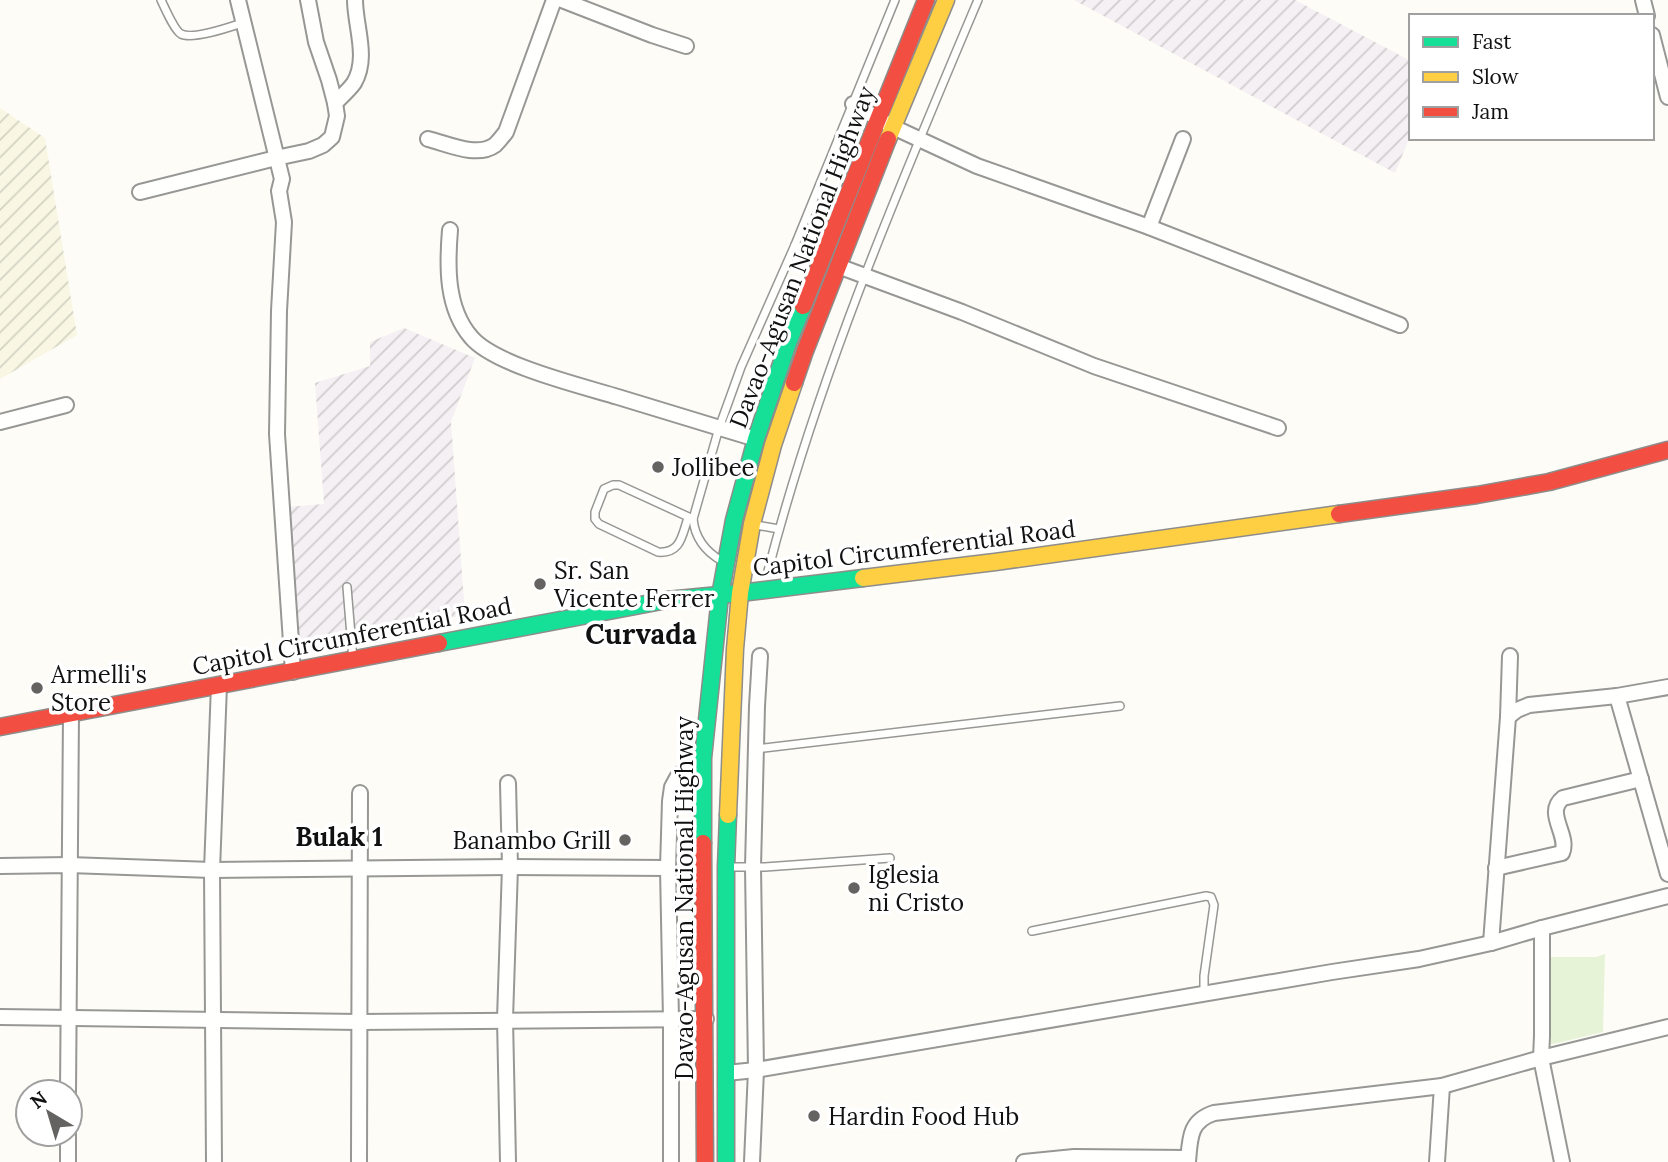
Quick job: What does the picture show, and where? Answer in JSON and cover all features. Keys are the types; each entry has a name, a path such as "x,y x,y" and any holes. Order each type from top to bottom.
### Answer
{"main road":[{"name":"Davao-Agusan National Highway","path":"705,1162 703,758 720,596 734,520 756,439 788,343 926,0"},
{"name":"Davao-Agusan National Highway","path":"726,1162 726,867 735,649 740,593 752,524 773,445 806,351 893,127 946,0"},
{"name":"Capitol Circumferential Road","path":"0,727 642,604 995,562 1476,495 1549,482 1668,450"}],"street":[{"path":"238,0 282,178 279,191 284,222 277,434 293,672"},
{"path":"140,192 309,151 323,145 332,137 337,116 335,103 316,42 308,0"},
{"path":"335,103 353,85 358,74 361,58 355,0"},
{"path":"428,139 473,150 486,149 497,144 506,132 554,0"},
{"path":"562,0 686,46"},
{"path":"1654,43 1668,97"},
{"path":"853,104 893,127 1000,175 1149,227 1400,325"},
{"path":"1149,227 1183,139"},
{"path":"450,230 448,254 453,305 462,325 484,349 504,360 563,381 756,439"},
{"path":"838,267 962,312 1094,366 1278,428"},
{"path":"0,422 66,405"},
{"path":"752,1162 756,1070 753,867 760,656"},
{"path":"1491,943 1510,656"},
{"path":"214,1162 212,870 219,685"},
{"path":"1508,717 1529,705 1617,696 1668,687"},
{"path":"1617,696 1668,874"},
{"path":"68,1078 71,713"},
{"path":"671,1162 668,868 672,787 678,776 703,758"},
{"path":"1496,868 1562,853 1564,845 1555,811 1556,805 1563,798 1641,779"},
{"path":"508,783 510,867 505,1019 508,1162"},
{"path":"359,1162 360,793"},
{"path":"0,866 69,864 212,870 668,868"},
{"path":"726,1073 1395,963 1491,943 1668,896"},
{"path":"1542,928 1541,1058 1562,1162"},
{"path":"0,1017 359,1021 706,1019"},
{"path":"1024,1162 1074,1157 1188,1160 1194,1126 1205,1116 1214,1113 1442,1086 1668,1027"},
{"path":"1437,1162 1442,1086"}],"lane":[{"path":"161,0 181,34 191,36 243,23"},
{"path":"691,519 619,485 604,489 595,512 595,519 599,524 658,552 664,553 677,547 691,519 719,428 746,356 795,245 895,0"},
{"path":"768,571 803,447 831,362 919,139 978,0"},
{"path":"795,245 821,257"},
{"path":"691,519 699,541 714,556 726,563"},
{"path":"752,524 779,529"},
{"path":"347,587 353,660"},
{"path":"735,649 760,656"},
{"path":"733,705 757,706"},
{"path":"755,749 1120,706"},
{"path":"703,867 753,867 890,858"},
{"path":"1032,931 1211,897 1214,905 1204,994"}],"shaded area":[{"path":"1074,0 1295,0 1409,60 1409,139 1395,173"},
{"path":"0,108 45,138 77,335 0,379"},
{"path":"404,328 475,358 451,422 465,615 296,647 287,507 324,504 315,383 370,366 370,342"}],"green space":[{"path":"1605,954 1603,1032 1545,1046 1551,957 1596,957"}],"traffic: fast":[{"path":"703,843 703,758 720,596 734,520 756,439 803,306"},
{"path":"439,643 667,600 863,578"},
{"path":"726,1162 728,815"}],"traffic: slow":[{"path":"888,139 946,0"},
{"path":"728,815 740,593 752,524 773,445 794,383"},
{"path":"863,578 1339,514"}],"traffic: jam":[{"path":"803,306 926,0"},
{"path":"794,383 888,139"},
{"path":"1339,514 1549,482 1668,450"},
{"path":"0,727 439,643"},
{"path":"703,843 705,1162"}],"place":[{"name":"Jollibee","path":"658,467"},
{"name":"Sr. San Vicente Ferrer","path":"540,584"},
{"name":"Armelli's Store","path":"37,688"},
{"name":"Banambo Grill","path":"625,840"},
{"name":"Iglesia ni Cristo","path":"854,888"},
{"name":"Hardin Food Hub","path":"814,1116"}],"district":[{"name":"Curvada","path":"641,634"},
{"name":"Bulak 1","path":"339,836"}]}
